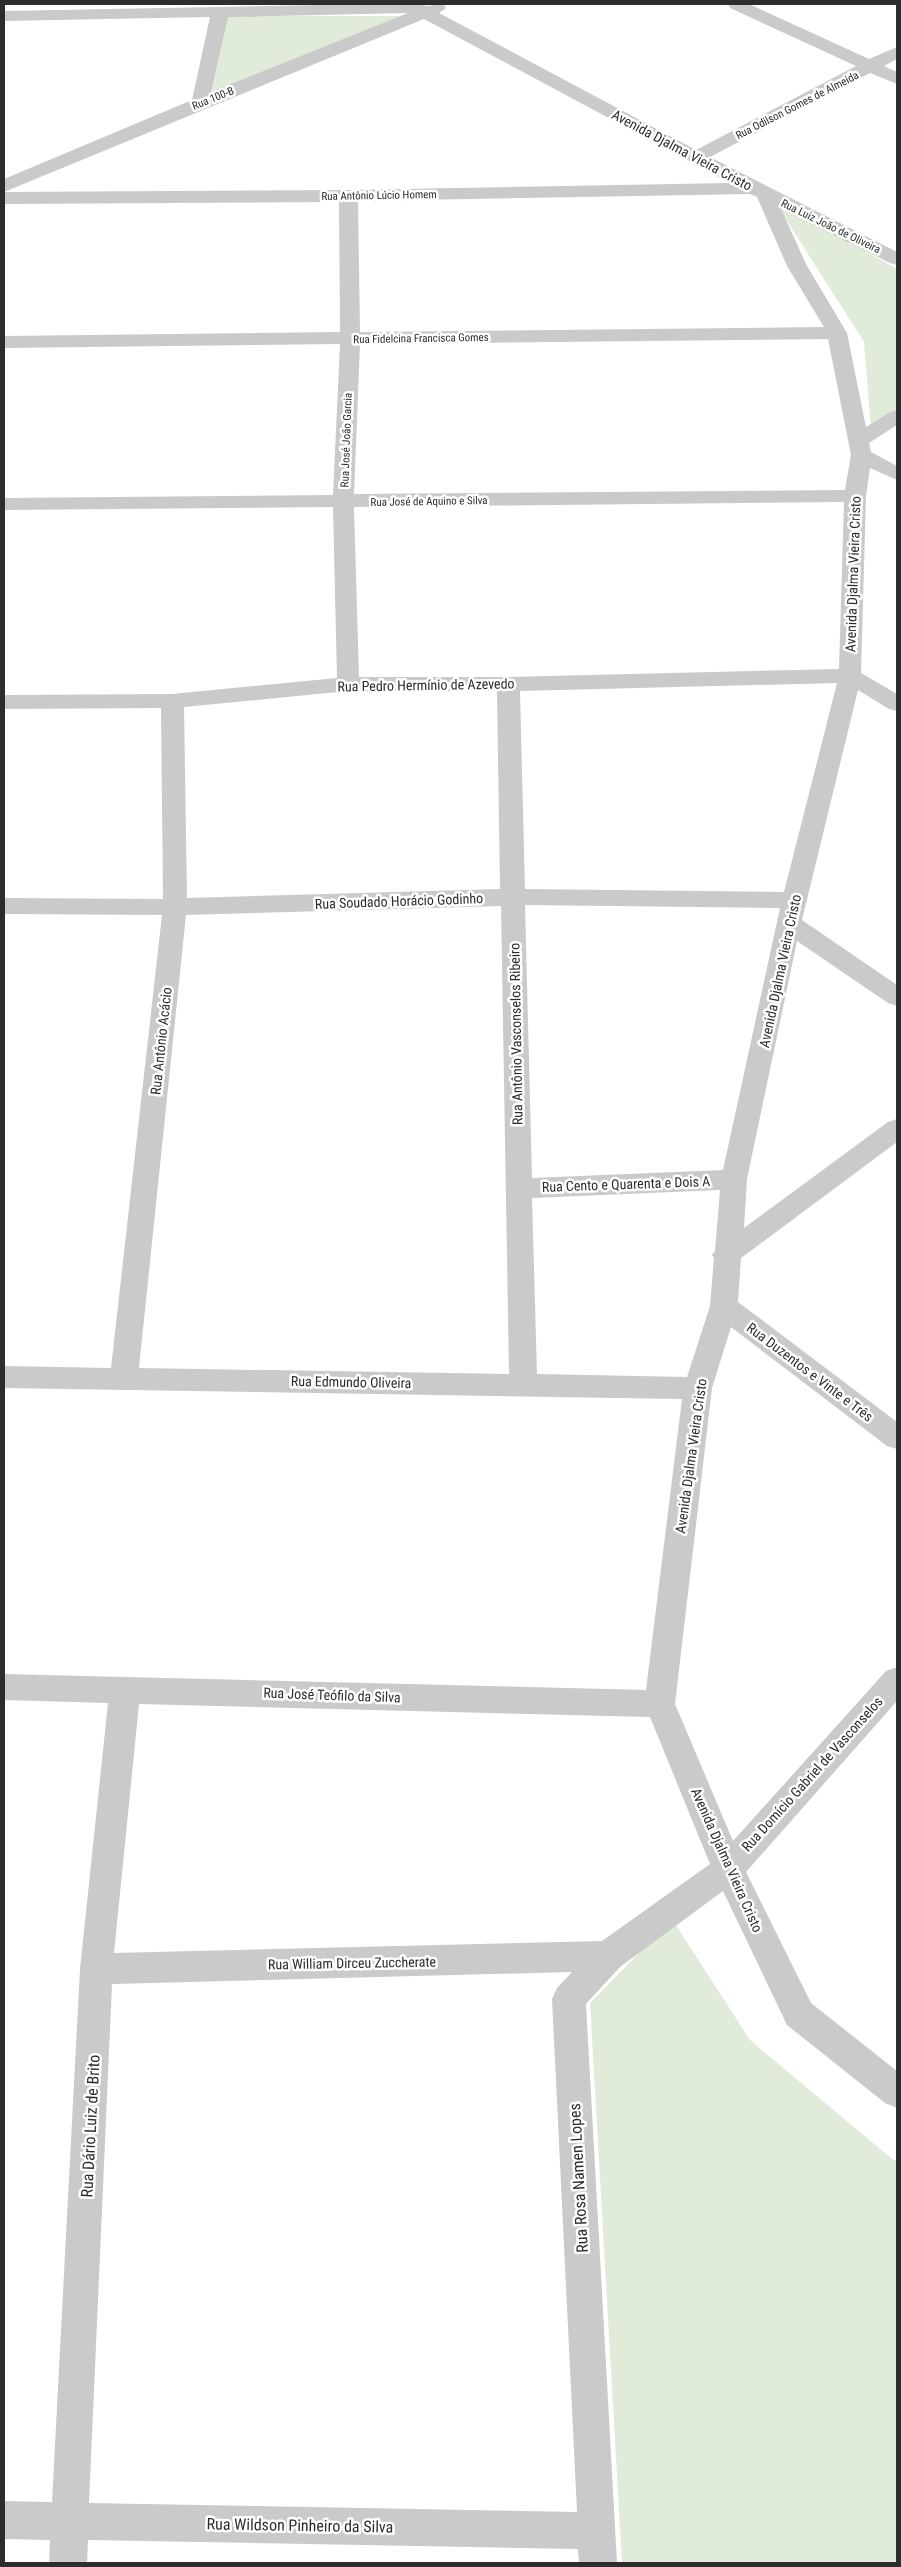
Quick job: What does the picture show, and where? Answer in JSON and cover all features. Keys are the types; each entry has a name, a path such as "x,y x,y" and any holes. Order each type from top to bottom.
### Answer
{"street":[{"name":"Rua 100-B","path":"4,186 200,103 416,8 446,4"},
{"path":"736,4 897,79"},
{"path":"4,16 416,8"},
{"name":"Avenida Djalma Vieira Cristo","path":"416,8 760,191 797,266 838,333 859,449 855,496 850,676 794,900 791,925 734,1179 726,1255 724,1306 698,1388 660,1704 728,1868 799,2014 897,2092"},
{"path":"200,103 220,13"},
{"name":"Rua Odilson Gomes de Almeida","path":"696,157 897,52"},
{"name":"Rua Antônio Lúcio Homem","path":"4,198 760,191"},
{"name":"Rua Luiz João de Oliveira","path":"760,191 897,259"},
{"name":"Rua José João Garcia","path":"348,196 350,339 343,501 348,684"},
{"name":"Rua Fidelcina Francisca Gomes","path":"4,342 838,333"},
{"path":"897,416 859,449 897,474"},
{"name":"Rua José de Aquino e Silva","path":"4,504 855,496"},
{"path":"850,676 897,704"},
{"name":"Rua Pedro Hermínio de Azevedo","path":"4,702 172,701 348,684 508,684 850,676"},
{"name":"Rua Antônio Vasconselos Ribeiro","path":"508,684 514,898 522,1385"},
{"name":"Rua Antônio Acácio","path":"124,1379 175,907 172,701"},
{"name":"Rua Soudado Horácio Godinho","path":"4,906 175,907 514,898 794,900"},
{"path":"791,925 897,997"},
{"path":"726,1255 897,1129"},
{"name":"Rua Cento e Quarenta e Dois A","path":"518,1189 734,1179"},
{"name":"Rua Duzentos e Vinte e Três","path":"724,1306 897,1438"},
{"name":"Rua Edmundo Oliveira","path":"4,1377 698,1388"},
{"name":"Rua Domício Gabriel de Vasconselos","path":"728,1868 897,1680"},
{"name":"Rua José Teófilo da Silva","path":"4,1687 660,1704"},
{"name":"Rua Dário Luiz de Brito","path":"68,2563 96,1969 125,1689"},
{"name":"Rua Rosa Namen Lopes","path":"597,2547 569,1999 608,1956 728,1868"},
{"name":"Rua William Dirceu Zuccherate","path":"96,1969 608,1956"},
{"name":"Rua Wildson Pinheiro da Silva","path":"4,2520 71,2521 597,2547"}],"green space":[{"path":"225,16 410,16 206,97"},
{"path":"773,199 897,269 897,410 871,429 864,342"},
{"path":"672,1919 750,2040 892,2159 897,2161 897,2563 622,2563 590,2003"}]}
